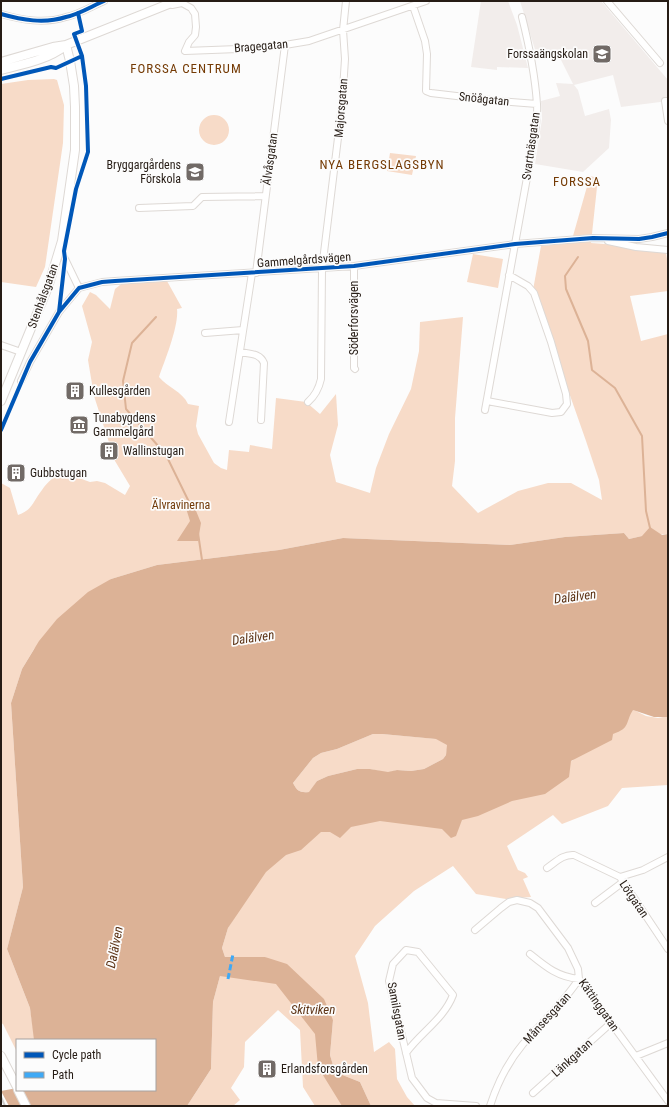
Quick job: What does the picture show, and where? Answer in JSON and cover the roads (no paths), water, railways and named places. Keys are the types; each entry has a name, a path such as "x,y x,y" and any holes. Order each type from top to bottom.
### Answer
{"street":[{"path":"1,62 53,47 66,45 176,1"},
{"name":"Majorsgatan","path":"308,402 318,389 321,379 322,269 342,105 345,59 343,30 346,1"},
{"name":"Bragegatan","path":"158,7 182,4 191,8 195,14 195,36 189,42 185,51 285,45 309,41 426,1"},
{"path":"607,1 660,63"},
{"path":"1,14 20,19 49,21 67,17 102,2"},
{"name":"Snöågatan","path":"413,6 425,41 427,54 426,91 431,93 499,101 537,104"},
{"name":"Svartnäsgatan","path":"485,410 536,125 537,104 529,47 522,17"},
{"path":"1,70 44,58 56,53 66,45"},
{"name":"Stenhålsgatan","path":"1,401 48,287 62,241 75,150 74,93 70,61 66,45"},
{"name":"Älvåsgatan","path":"229,422 243,330 254,273 285,45"},
{"path":"667,101 668,121"},
{"path":"139,208 193,206 202,197 265,196"},
{"name":"Gammelgårdsvägen","path":"79,288 102,282 322,269 515,244 593,238 639,239 668,233"},
{"path":"593,238 636,247 668,250"},
{"path":"21,381 30,362 59,312 79,288 65,259"},
{"name":"Söderforsvägen","path":"354,266 355,369"},
{"path":"487,401 552,413 561,412 567,404 566,394 552,342 534,293 528,286 509,275"},
{"path":"205,333 243,330"},
{"path":"1,345 21,352"},
{"path":"240,352 257,355 262,358 264,363 261,420"},
{"name":"Lötgatan","path":"547,868 562,857 574,855 594,864 621,880 668,949"},
{"path":"595,903 621,880 668,857"},
{"name":"Kättinggatan","path":"475,930 509,902 516,900 530,903 538,908 568,948 578,969 579,979 668,1101"},
{"name":"Samilsgatan","path":"406,1053 413,1043 432,1025 450,1003 453,995 418,952 406,950 393,964 389,981 406,1053 412,1078 427,1098 435,1105 476,1106"},
{"name":"Månsesgatan","path":"490,1106 496,1086 510,1062 523,1044 553,1014 569,995 579,979 560,974 549,969 530,954"},
{"name":"Länkgatan","path":"533,1093 611,1023"},
{"path":"636,1056 668,1043"},
{"path":"1,1056 16,1085"},
{"path":"19,1091 26,1106"}],"water":[{"path":"192,501 201,523 198,541 177,541 190,521 185,505"},
{"path":"650,527 662,535 668,534 668,717 654,717 633,710 625,727 619,732 613,734 612,740 571,761 569,777 545,794 512,801 478,816 462,820 456,836 451,838 442,829 380,821 351,827 340,838 330,832 321,832 301,850 286,855 266,872 228,928 222,948 225,957 265,957 287,964 324,999 333,1020 330,1055 335,1072 360,1082 371,1106 342,1106 318,1067 315,1034 276,984 220,976 213,1002 211,1069 187,1106 9,1106 1,1091 16,1088 16,1091 156,1091 156,1039 34,1039 30,1008 7,949 23,887 11,703 22,669 39,641 57,619 88,592 111,579 157,565 279,550 343,538 510,545 565,537 624,533 629,539 642,536","holes":["373,734 436,739 447,745 446,755 443,759 424,769 411,771 397,770 388,772 370,769 357,769 328,776 317,781 309,792 301,792 297,790 293,783 313,758 321,753 337,749"]}],"waterway":[{"path":"578,257 565,276 566,289 588,341 592,370 615,388 642,436 646,511 650,528"},
{"path":"156,317 132,343 123,381 126,409 166,455 190,504"},
{"path":"198,533 202,560"}],"railway":[{"path":"1,1097 5,1106"}],"place":[{"name":"Forssaängskolan","path":"602,54"},
{"name":"Bryggargårdens Förskola","path":"195,172"},
{"name":"Kullesgården","path":"75,391"},
{"name":"Tunabygdens Gammelgård","path":"79,425"},
{"name":"Wallinstugan","path":"109,451"},
{"name":"Gubbstugan","path":"16,473"},
{"name":"Erlandsforsgården","path":"267,1069"}],"district":[{"name":"FORSSA CENTRUM","path":"186,68"},
{"name":"NYA BERGSLAGSBYN","path":"382,164"},
{"name":"FORSSA","path":"577,181"}],"park label":[{"name":"Älvravinerna","path":"181,505"}],"water label":[{"name":"Dalälven","path":"575,596"},
{"name":"Dalälven","path":"253,637"},
{"name":"Dalälven","path":"114,947"},
{"name":"Skitviken","path":"313,1009"}]}
